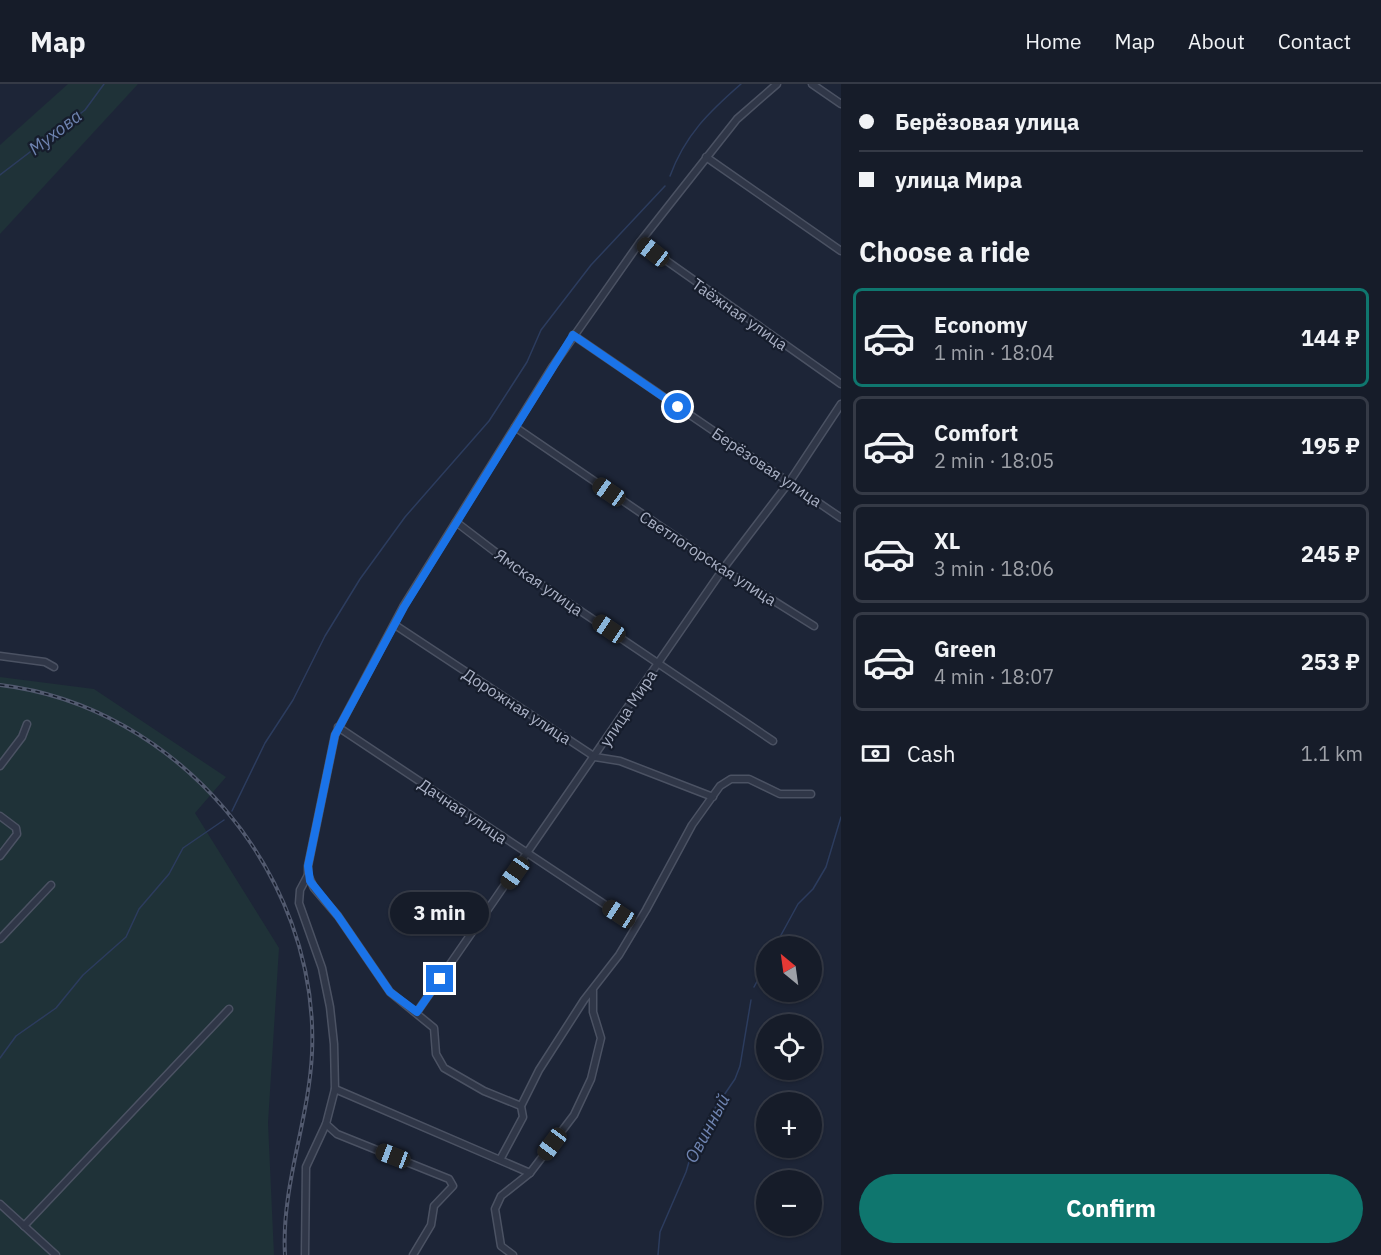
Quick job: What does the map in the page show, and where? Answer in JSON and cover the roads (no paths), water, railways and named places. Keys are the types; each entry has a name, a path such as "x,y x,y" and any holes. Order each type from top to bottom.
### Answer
{"street":[{"path":"305,1255 306,1167 326,1124 334,1089 334,1044 330,1007 322,968 299,903 300,890 308,875 338,726 404,607 573,335 640,242 706,157 737,119 777,84"},
{"path":"812,84 841,104"},
{"path":"706,157 841,251"},
{"name":"Таёжная улица","path":"640,242 841,384"},
{"name":"Берёзовая улица","path":"573,335 841,518"},
{"name":"улица Мира","path":"417,1012 723,569 790,481 841,404"},
{"name":"Светлогорская улица","path":"515,427 723,569 814,626"},
{"name":"Ямская улица","path":"456,522 511,564 772,741"},
{"name":"Дорожная улица","path":"395,626 595,757 620,761 713,797"},
{"path":"0,656 40,661 54,667"},
{"path":"0,766 22,737 27,724"},
{"name":"Дачная улица","path":"338,726 619,914"},
{"path":"501,1158 523,1117 521,1106 539,1070 646,910 692,825 725,782 742,778 762,783 780,794 811,794"},
{"path":"0,816 16,828 17,834 0,856"},
{"path":"308,875 314,888 338,916 390,992 434,1028 436,1054 449,1073 521,1106"},
{"path":"0,939 51,885"},
{"path":"513,1255 501,1246 495,1209 501,1196 530,1173 574,1114 591,1079 602,1038 593,1012 593,991"},
{"path":"24,1226 229,1010"},
{"path":"334,1089 501,1158 530,1173"},
{"path":"326,1124 337,1134 449,1179 453,1186 434,1206 431,1225 413,1255"},
{"path":"0,1204 56,1255"}],"waterway":[{"name":"Мухова","path":"0,175 85,110 104,84"},
{"path":"670,176 683,148 699,125 741,84"},
{"path":"232,811 265,743 293,700 325,636 360,579 405,517 489,421 527,362 541,330 591,265 665,186"},
{"name":"Овинный","path":"780,936 798,904 813,889 826,867 841,817"},
{"path":"0,1058 16,1036 56,1008 83,975 126,937 139,909 169,874 183,848 224,820"},
{"name":"Овинный","path":"754,987 756,983"},
{"name":"Овинный","path":"658,1255 660,1232 686,1172 694,1145 707,1120 735,1079 740,1066 751,1000"}],"railway":[{"path":"0,685 65,700 125,726 179,763 225,810 263,863 292,923 308,987 312,1053 306,1104 287,1204 285,1255"}]}
